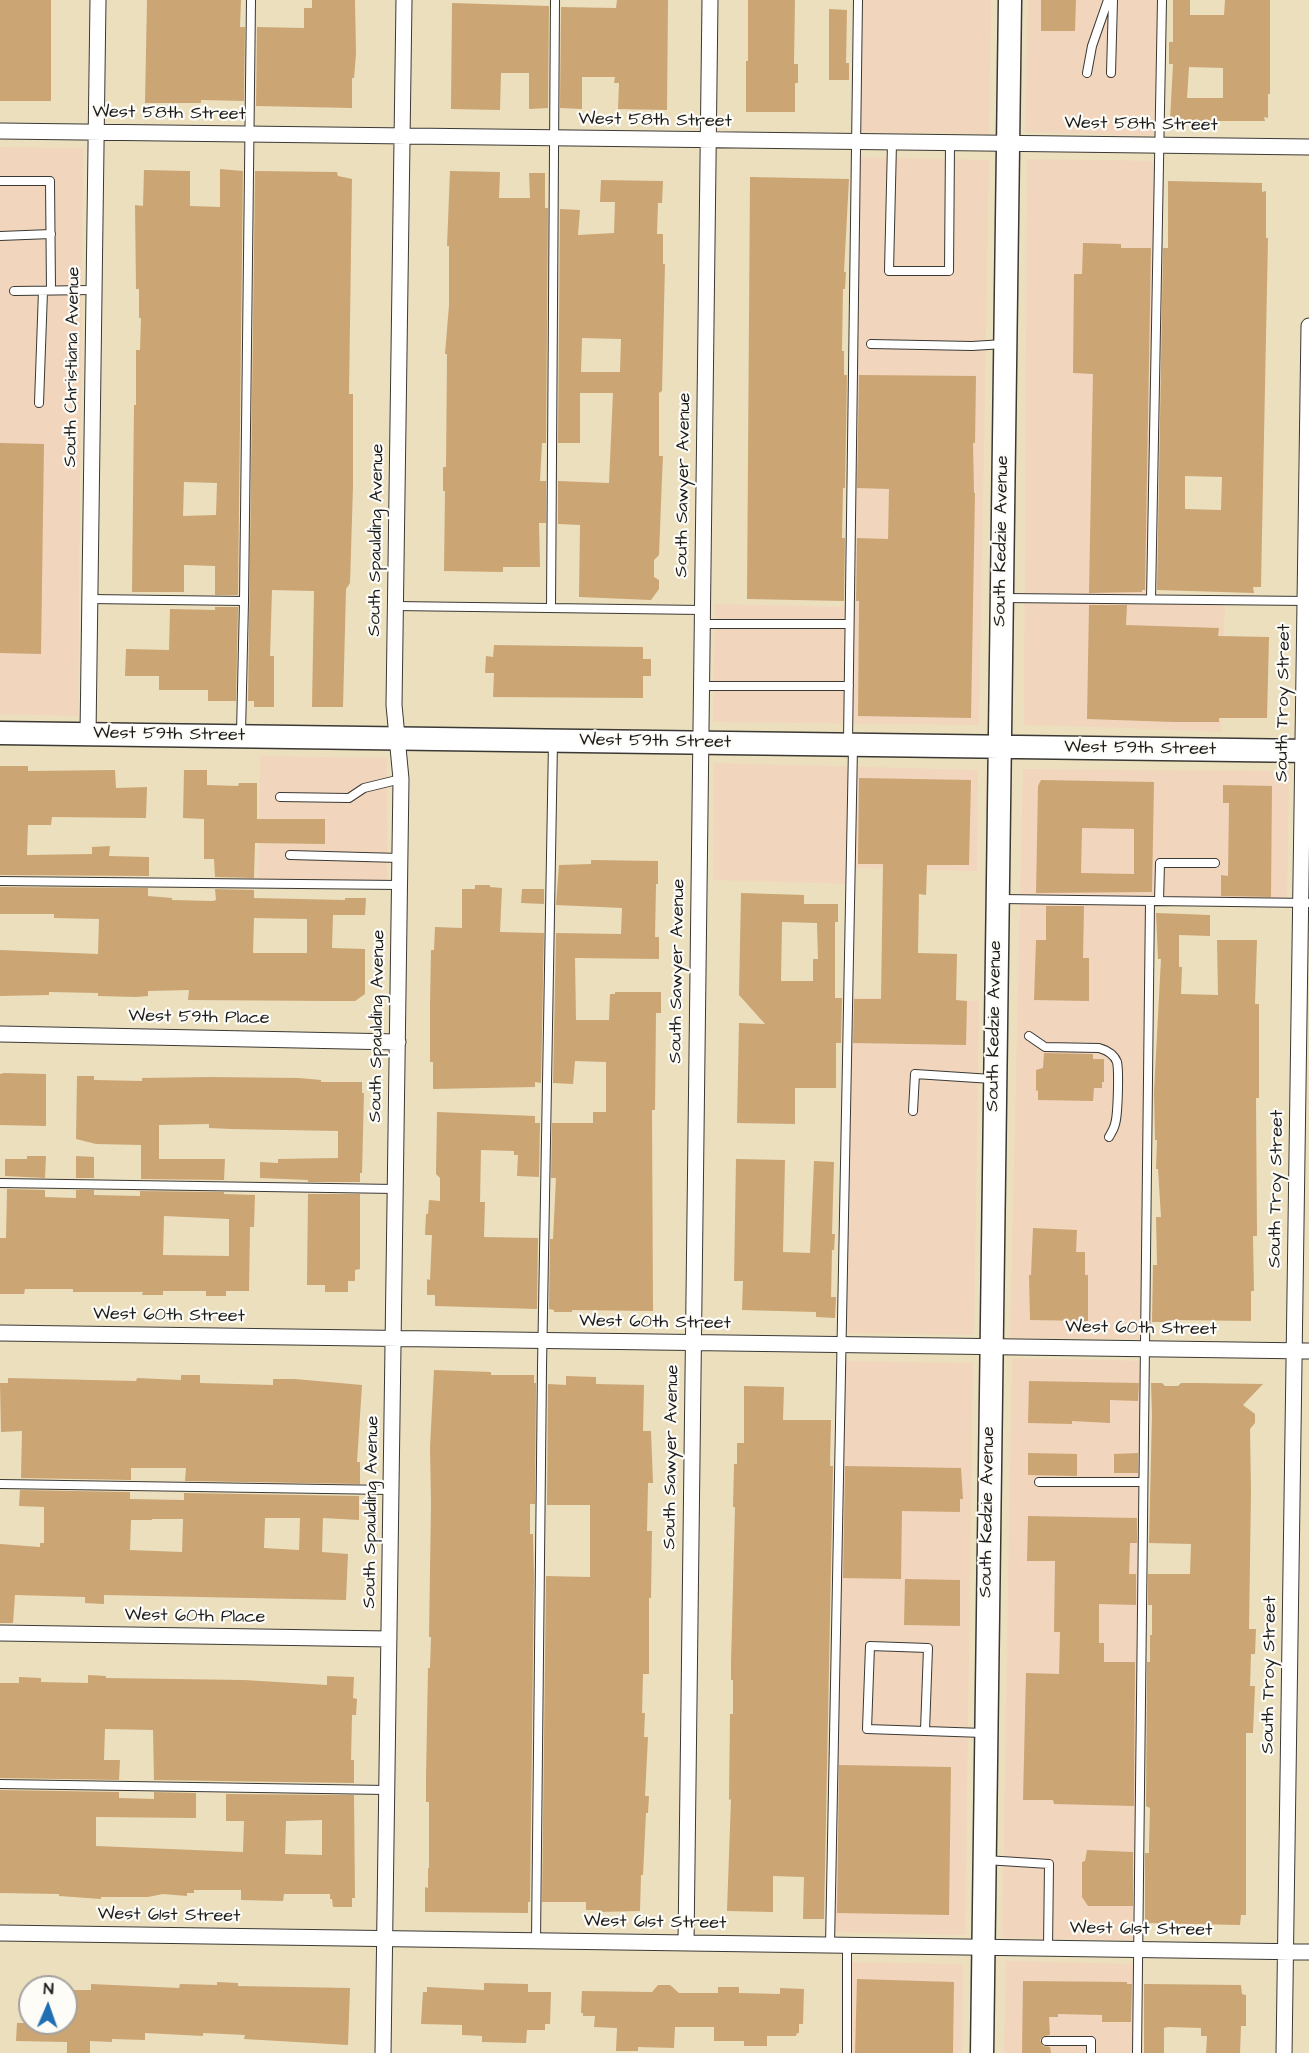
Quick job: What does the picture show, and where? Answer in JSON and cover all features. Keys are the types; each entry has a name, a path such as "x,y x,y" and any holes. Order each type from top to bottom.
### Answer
{"main road":[{"name":"South Kedzie Avenue","path":"982,2053 998,747 1010,0"},
{"name":"West 59th Street","path":"0,733 1306,751"}],"street":[{"name":"South Christiana Avenue","path":"88,734 98,0"},
{"name":"South Spaulding Avenue","path":"383,2053 400,885 401,780 394,705 404,0"},
{"name":"South Sawyer Avenue","path":"686,1943 710,0"},
{"name":"West 58th Street","path":"0,131 1309,147"},
{"name":"South Troy Street","path":"1284,2053 1302,1351 1309,326"},
{"name":"West 59th Place","path":"0,1035 398,1042"},
{"name":"West 60th Street","path":"0,1333 1302,1351"},
{"name":"West 60th Place","path":"0,1634 389,1639"},
{"name":"West 61st Street","path":"0,1933 1309,1952"}],"lane":[{"path":"240,736 244,601 251,0"},
{"path":"550,608 555,0"},
{"path":"830,1945 850,745 849,624 858,0"},
{"path":"1087,73 1092,46 1108,0"},
{"path":"1111,73 1113,0"},
{"path":"1151,599 1162,0"},
{"path":"892,143 889,271 949,271 950,143"},
{"path":"0,181 50,181 51,234 39,403"},
{"path":"0,236 51,234"},
{"path":"14,291 94,290"},
{"path":"871,344 972,346 1005,344"},
{"path":"1001,598 1307,601"},
{"path":"90,599 244,601"},
{"path":"395,606 550,608 849,624"},
{"path":"701,686 849,686"},
{"path":"536,1941 553,741"},
{"path":"280,797 349,798 364,788 401,780"},
{"path":"290,855 400,858"},
{"path":"1137,2053 1145,1349 1155,901 1160,862 1215,863"},
{"path":"0,881 400,885"},
{"path":"996,899 1305,903"},
{"path":"1029,1036 1045,1047 1099,1048 1113,1055 1117,1063 1117,1113 1115,1125 1109,1137"},
{"path":"913,1111 915,1074 994,1079"},
{"path":"0,1183 396,1189"},
{"path":"1039,1482 1143,1482"},
{"path":"0,1484 391,1490"},
{"path":"925,1731 928,1648 870,1646 867,1729 925,1731 986,1733"},
{"path":"0,1784 387,1790"},
{"path":"984,1860 1049,1864 1048,1948"},
{"path":"847,1945 847,2053"},
{"path":"1046,2041 1091,2041 1091,2053"}],"shaded area":[{"path":"858,0 991,0 989,134 856,132"},
{"path":"1028,0 1162,0 1160,136 1025,132"},
{"path":"0,147 83,148 78,716 0,714"},
{"path":"856,157 989,160 979,725 713,722 715,604 849,607"},
{"path":"1027,159 1160,161 1151,599 1225,600 1221,732 1024,725"},
{"path":"260,756 387,758 387,885 258,884"},
{"path":"714,763 978,770 977,871 851,868 850,884 713,880"},
{"path":"1023,769 1289,771 1287,903 1151,901 1145,1339 1010,1338"},
{"path":"848,997 979,1001 974,1335 842,1333"},
{"path":"1012,1358 1145,1361 1138,1940 1002,1938"},
{"path":"841,1361 973,1363 965,1935 830,1932"},
{"path":"1006,1961 1138,1964 1137,2053 1004,2053"},
{"path":"847,1962 963,1964 962,2053 847,2053"}],"building":[{"path":"0,0 51,0 51,101 0,101"},
{"path":"147,0 241,0 240,27 245,27 244,101 201,100 201,103 145,103"},
{"path":"312,0 355,0 356,54 354,78 352,78 352,108 256,106 257,27 304,28 304,8 312,8"},
{"path":"617,0 668,0 667,110 618,109 619,83 614,83 615,77 582,77 582,109 560,108 561,7 616,8"},
{"path":"748,0 795,0 794,64 798,64 798,83 795,83 795,112 746,112"},
{"path":"1041,0 1076,0 1075,31 1041,31"},
{"path":"1173,0 1190,0 1190,15 1224,15 1225,0 1270,0 1268,118 1264,117 1265,121 1170,121 1173,64 1169,64 1169,42 1173,42","holes":["1189,67 1223,68 1223,98 1187,98"]},
{"path":"452,3 549,6 548,108 529,109 529,73 501,73 500,110 451,109"},
{"path":"829,9 847,10 846,63 849,63 849,80 829,80"},
{"path":"220,169 243,171 238,595 215,595 215,566 184,565 184,592 132,592 134,405 136,405 136,350 140,350 141,318 139,318 139,289 136,289 135,205 143,206 144,170 190,171 190,206 220,207","holes":["184,482 217,483 216,515 183,516"]},
{"path":"255,171 337,172 338,176 352,179 349,394 353,394 353,486 350,583 346,589 343,707 312,707 314,591 272,590 270,656 274,656 274,707 254,707 254,701 248,701"},
{"path":"450,171 500,172 499,198 530,198 529,173 545,173 545,208 548,208 546,443 542,443 540,481 546,481 546,523 539,523 540,567 503,567 503,572 444,571 443,467 446,467 447,354 445,354 449,305 449,246 447,246"},
{"path":"750,177 849,179 842,351 844,351 844,375 847,375 842,538 845,538 844,601 747,599"},
{"path":"601,180 663,181 662,203 658,203 657,234 663,234 663,264 665,264 662,391 659,393 659,456 663,456 659,555 654,560 654,577 659,580 659,589 651,600 579,597 580,525 558,524 558,481 609,483 613,393 580,393 580,443 558,443 560,209 580,210 578,235 614,233 615,202 600,202","holes":["582,338 621,339 620,372 581,372"]},
{"path":"1168,181 1262,183 1262,192 1266,191 1266,238 1268,238 1261,587 1253,587 1254,593 1157,590 1163,248 1168,248","holes":["1185,476 1222,477 1221,510 1185,509"]},
{"path":"1083,243 1121,244 1121,248 1151,248 1145,590 1142,592 1089,593 1093,374 1073,373 1074,274 1082,274"},
{"path":"859,375 976,376 975,443 973,443 975,493 971,718 858,716 857,538 888,539 889,489 857,488"},
{"path":"0,443 44,444 41,654 0,653"},
{"path":"1089,605 1127,605 1126,625 1219,628 1218,636 1269,637 1267,718 1219,718 1219,722 1087,719"},
{"path":"215,607 238,607 236,701 208,701 208,690 159,690 159,676 125,676 126,649 169,650 170,609 215,610"},
{"path":"494,645 643,647 643,659 651,659 651,676 643,676 643,698 493,697 494,673 485,673 486,656 493,657"},
{"path":"0,766 28,766 28,771 115,770 116,788 147,787 146,818 52,817 51,825 28,825 27,855 92,854 92,847 110,846 109,856 149,857 149,876 0,875"},
{"path":"184,770 207,770 207,785 238,786 239,783 257,783 257,819 325,819 325,844 255,843 254,878 215,877 214,859 204,859 204,819 183,818"},
{"path":"859,778 971,780 969,865 927,865 926,895 919,894 918,953 957,954 956,1000 967,1001 966,1045 853,1043 854,999 881,999 883,864 858,864"},
{"path":"1041,780 1154,782 1152,892 1036,893 1038,786","holes":["1082,828 1134,829 1134,874 1081,873"]},
{"path":"1223,785 1272,786 1271,897 1221,896 1221,875 1228,876 1229,803 1223,803"},
{"path":"591,860 658,861 655,937 659,937 659,959 575,958 576,1020 609,1020 610,994 615,994 615,992 661,992 661,1013 656,1013 655,1110 652,1110 653,1311 572,1310 572,1312 554,1312 549,1309 550,1239 553,1239 556,1178 551,1178 552,1123 593,1123 593,1112 606,1112 606,1062 575,1061 573,1084 553,1083 556,933 621,934 622,908 556,905 559,865 591,864"},
{"path":"475,885 502,888 500,932 544,933 541,1083 535,1082 535,1087 433,1089 433,1062 430,1062 430,1003 431,950 434,950 435,927 462,928 462,889 475,889"},
{"path":"0,887 148,888 148,896 172,898 172,900 213,901 216,900 215,889 254,890 254,898 345,900 345,898 366,898 365,915 333,915 332,948 365,949 365,994 355,1001 188,1000 189,990 148,991 148,996 136,997 98,996 98,993 49,992 49,995 0,996 0,950 98,954 99,919 54,918 54,914 0,914","holes":["254,918 307,919 307,953 253,953"]},
{"path":"522,889 544,889 544,904 521,903"},
{"path":"741,893 804,895 804,904 838,904 838,922 835,922 835,998 842,998 841,1043 836,1043 836,1088 795,1088 795,1124 737,1123 739,1023 765,1024 739,995","holes":["782,922 817,923 818,959 813,959 813,981 781,981"]},
{"path":"1046,906 1084,906 1083,958 1089,958 1089,1001 1034,1000 1036,940 1046,940"},
{"path":"1156,913 1210,915 1210,936 1179,935 1179,967 1182,967 1181,994 1218,995 1217,940 1257,940 1255,1004 1259,1004 1259,1098 1256,1098 1257,1236 1253,1236 1254,1291 1251,1291 1251,1321 1152,1322 1153,1265 1157,1265 1156,1217 1161,1217 1158,1169 1156,1169 1154,1092 1161,959 1158,959"},
{"path":"1044,1053 1093,1054 1093,1059 1104,1059 1104,1082 1102,1082 1102,1088 1094,1088 1093,1101 1038,1100 1036,1070 1043,1068"},
{"path":"0,1074 46,1074 46,1126 0,1125"},
{"path":"77,1076 94,1076 94,1080 142,1081 142,1078 210,1077 299,1078 321,1080 321,1082 362,1082 362,1093 364,1093 360,1182 308,1182 308,1180 260,1178 260,1162 278,1163 278,1159 338,1158 338,1131 209,1128 209,1124 159,1125 159,1159 225,1159 224,1180 141,1179 141,1145 96,1144 76,1139"},
{"path":"437,1112 535,1116 535,1123 540,1123 539,1177 517,1176 518,1155 514,1155 514,1151 481,1150 480,1202 485,1202 484,1237 538,1238 537,1309 435,1306 435,1295 427,1295 432,1235 425,1235 426,1214 428,1214 429,1200 440,1201 440,1178 436,1174"},
{"path":"27,1156 46,1156 45,1178 5,1176 5,1159 27,1159"},
{"path":"76,1156 94,1157 94,1178 76,1178"},
{"path":"736,1159 785,1160 783,1252 810,1253 814,1161 834,1162 832,1234 835,1234 834,1250 832,1250 831,1297 836,1297 835,1318 816,1317 816,1312 742,1310 743,1281 734,1281"},
{"path":"7,1189 45,1190 45,1197 76,1198 76,1190 94,1190 94,1195 140,1196 140,1191 224,1192 224,1194 255,1195 254,1227 250,1227 249,1291 226,1291 226,1296 206,1296 206,1291 163,1291 163,1295 142,1295 143,1292 73,1292 73,1289 25,1289 24,1294 0,1294 0,1238 6,1238","holes":["164,1216 229,1219 229,1256 163,1255"]},
{"path":"308,1194 360,1194 360,1269 355,1270 355,1281 348,1281 348,1292 325,1292 325,1285 307,1285"},
{"path":"1033,1228 1077,1230 1076,1252 1085,1252 1085,1275 1088,1275 1088,1321 1030,1320 1029,1275 1031,1275"},
{"path":"434,1370 491,1372 491,1375 534,1375 534,1383 536,1383 535,1504 530,1504 534,1576 530,1902 528,1902 528,1913 425,1912 425,1887 428,1888 429,1868 429,1802 426,1802 426,1777 428,1668 430,1668 431,1637 429,1637 430,1447"},
{"path":"181,1375 200,1375 200,1383 273,1385 273,1379 295,1379 362,1385 357,1462 360,1462 360,1484 185,1481 186,1468 131,1468 131,1480 21,1478 22,1431 1,1432 0,1383 8,1383 8,1378 181,1380"},
{"path":"566,1376 596,1377 596,1384 644,1385 643,1431 651,1431 653,1483 648,1483 647,1531 652,1531 649,1674 643,1674 642,1713 645,1713 644,1737 648,1737 645,1796 649,1796 643,1875 641,1875 640,1911 598,1912 598,1910 586,1910 586,1902 542,1902 546,1576 590,1577 590,1505 547,1505 548,1384 566,1385"},
{"path":"1029,1381 1139,1383 1138,1401 1110,1400 1110,1423 1072,1421 1072,1424 1028,1423"},
{"path":"1151,1383 1162,1383 1165,1386 1178,1386 1181,1383 1263,1384 1243,1405 1255,1414 1255,1423 1250,1429 1249,1629 1256,1629 1255,1654 1251,1654 1250,1686 1255,1686 1253,1733 1246,1733 1246,1915 1241,1915 1240,1925 1145,1923 1145,1853 1149,1853 1150,1808 1146,1806 1147,1662 1150,1662 1150,1635 1152,1635 1152,1605 1148,1605 1148,1574 1190,1574 1191,1544 1149,1543"},
{"path":"744,1386 784,1387 783,1420 831,1420 830,1466 833,1466 824,1919 803,1919 804,1877 773,1876 773,1912 727,1911 731,1799 729,1800 730,1714 733,1714 731,1663 734,1464 737,1464 737,1443 744,1443"},
{"path":"1028,1453 1077,1454 1077,1476 1028,1475"},
{"path":"1138,1453 1138,1473 1114,1473 1114,1454"},
{"path":"845,1466 961,1468 963,1499 960,1499 960,1512 902,1511 901,1579 843,1578"},
{"path":"20,1490 130,1492 130,1499 184,1500 184,1493 359,1496 359,1520 323,1518 322,1552 348,1554 346,1600 104,1595 104,1604 85,1603 85,1597 15,1595 13,1623 0,1623 0,1544 40,1547 40,1543 44,1543 44,1507 19,1506","holes":["265,1518 300,1518 299,1550 264,1548","183,1519 182,1552 130,1550 131,1520"]},
{"path":"1028,1516 1137,1518 1137,1543 1130,1543 1129,1574 1136,1574 1136,1605 1099,1604 1099,1643 1104,1643 1104,1662 1135,1662 1134,1806 1054,1804 1053,1800 1023,1800 1026,1673 1059,1674 1060,1632 1054,1632 1055,1561 1027,1561"},
{"path":"905,1579 960,1580 960,1626 904,1625"},
{"path":"88,1675 106,1676 106,1678 244,1680 327,1685 327,1676 354,1677 353,1698 357,1699 356,1715 352,1715 351,1760 354,1760 354,1783 154,1780 153,1730 105,1729 104,1760 120,1760 119,1780 0,1778 0,1683 19,1683 19,1677 41,1678 41,1682 88,1683"},
{"path":"839,1765 951,1767 949,1915 837,1913"},
{"path":"0,1790 119,1792 119,1798 154,1799 154,1792 196,1793 196,1818 96,1817 96,1846 243,1852 244,1821 226,1821 226,1794 354,1795 355,1898 352,1898 352,1907 333,1907 330,1894 284,1894 283,1901 241,1900 241,1890 194,1890 194,1893 187,1893 187,1896 163,1894 148,1897 101,1897 101,1899 59,1896 59,1894 0,1893","holes":["322,1820 322,1855 285,1854 286,1821"]},
{"path":"1087,1850 1133,1852 1133,1906 1088,1906 1082,1897 1082,1862 1085,1861"},
{"path":"857,1979 954,1982 953,2053 855,2053"},
{"path":"1023,1981 1127,1982 1127,1984 1132,1984 1131,2022 1102,2022 1102,2015 1058,2014 1058,2017 1049,2017 1050,2035 1040,2040 1043,2046 1050,2047 1051,2053 1022,2053"},
{"path":"217,1982 238,1983 238,1986 350,1988 348,2045 244,2039 245,2035 203,2033 203,2036 145,2033 145,2040 90,2041 90,2053 67,2053 67,2042 16,2041 17,2023 18,2035 78,2035 78,1990 91,1990 91,1984 179,1988 180,1984 217,1985"},
{"path":"484,1983 528,1984 528,1992 551,1992 550,2024 545,2024 545,2030 527,2030 526,2043 482,2042 482,2036 462,2035 462,2025 421,2024 423,1992 427,1992 427,1987 484,1990"},
{"path":"1144,1984 1241,1985 1242,1994 1246,1995 1246,2026 1241,2026 1240,2053 1206,2053 1207,2036 1201,2036 1201,2028 1168,2027 1164,2028 1164,2053 1144,2053"},
{"path":"658,1985 670,1985 679,1993 718,1993 718,1987 739,1987 739,1993 780,1994 780,1988 804,1989 803,2024 799,2024 799,2033 796,2036 767,2036 767,2046 744,2046 744,2041 714,2041 714,2027 675,2027 674,2048 638,2047 638,2051 616,2051 617,2028 594,2027 595,2016 583,2016 581,2013 582,1991 652,1992"}]}
